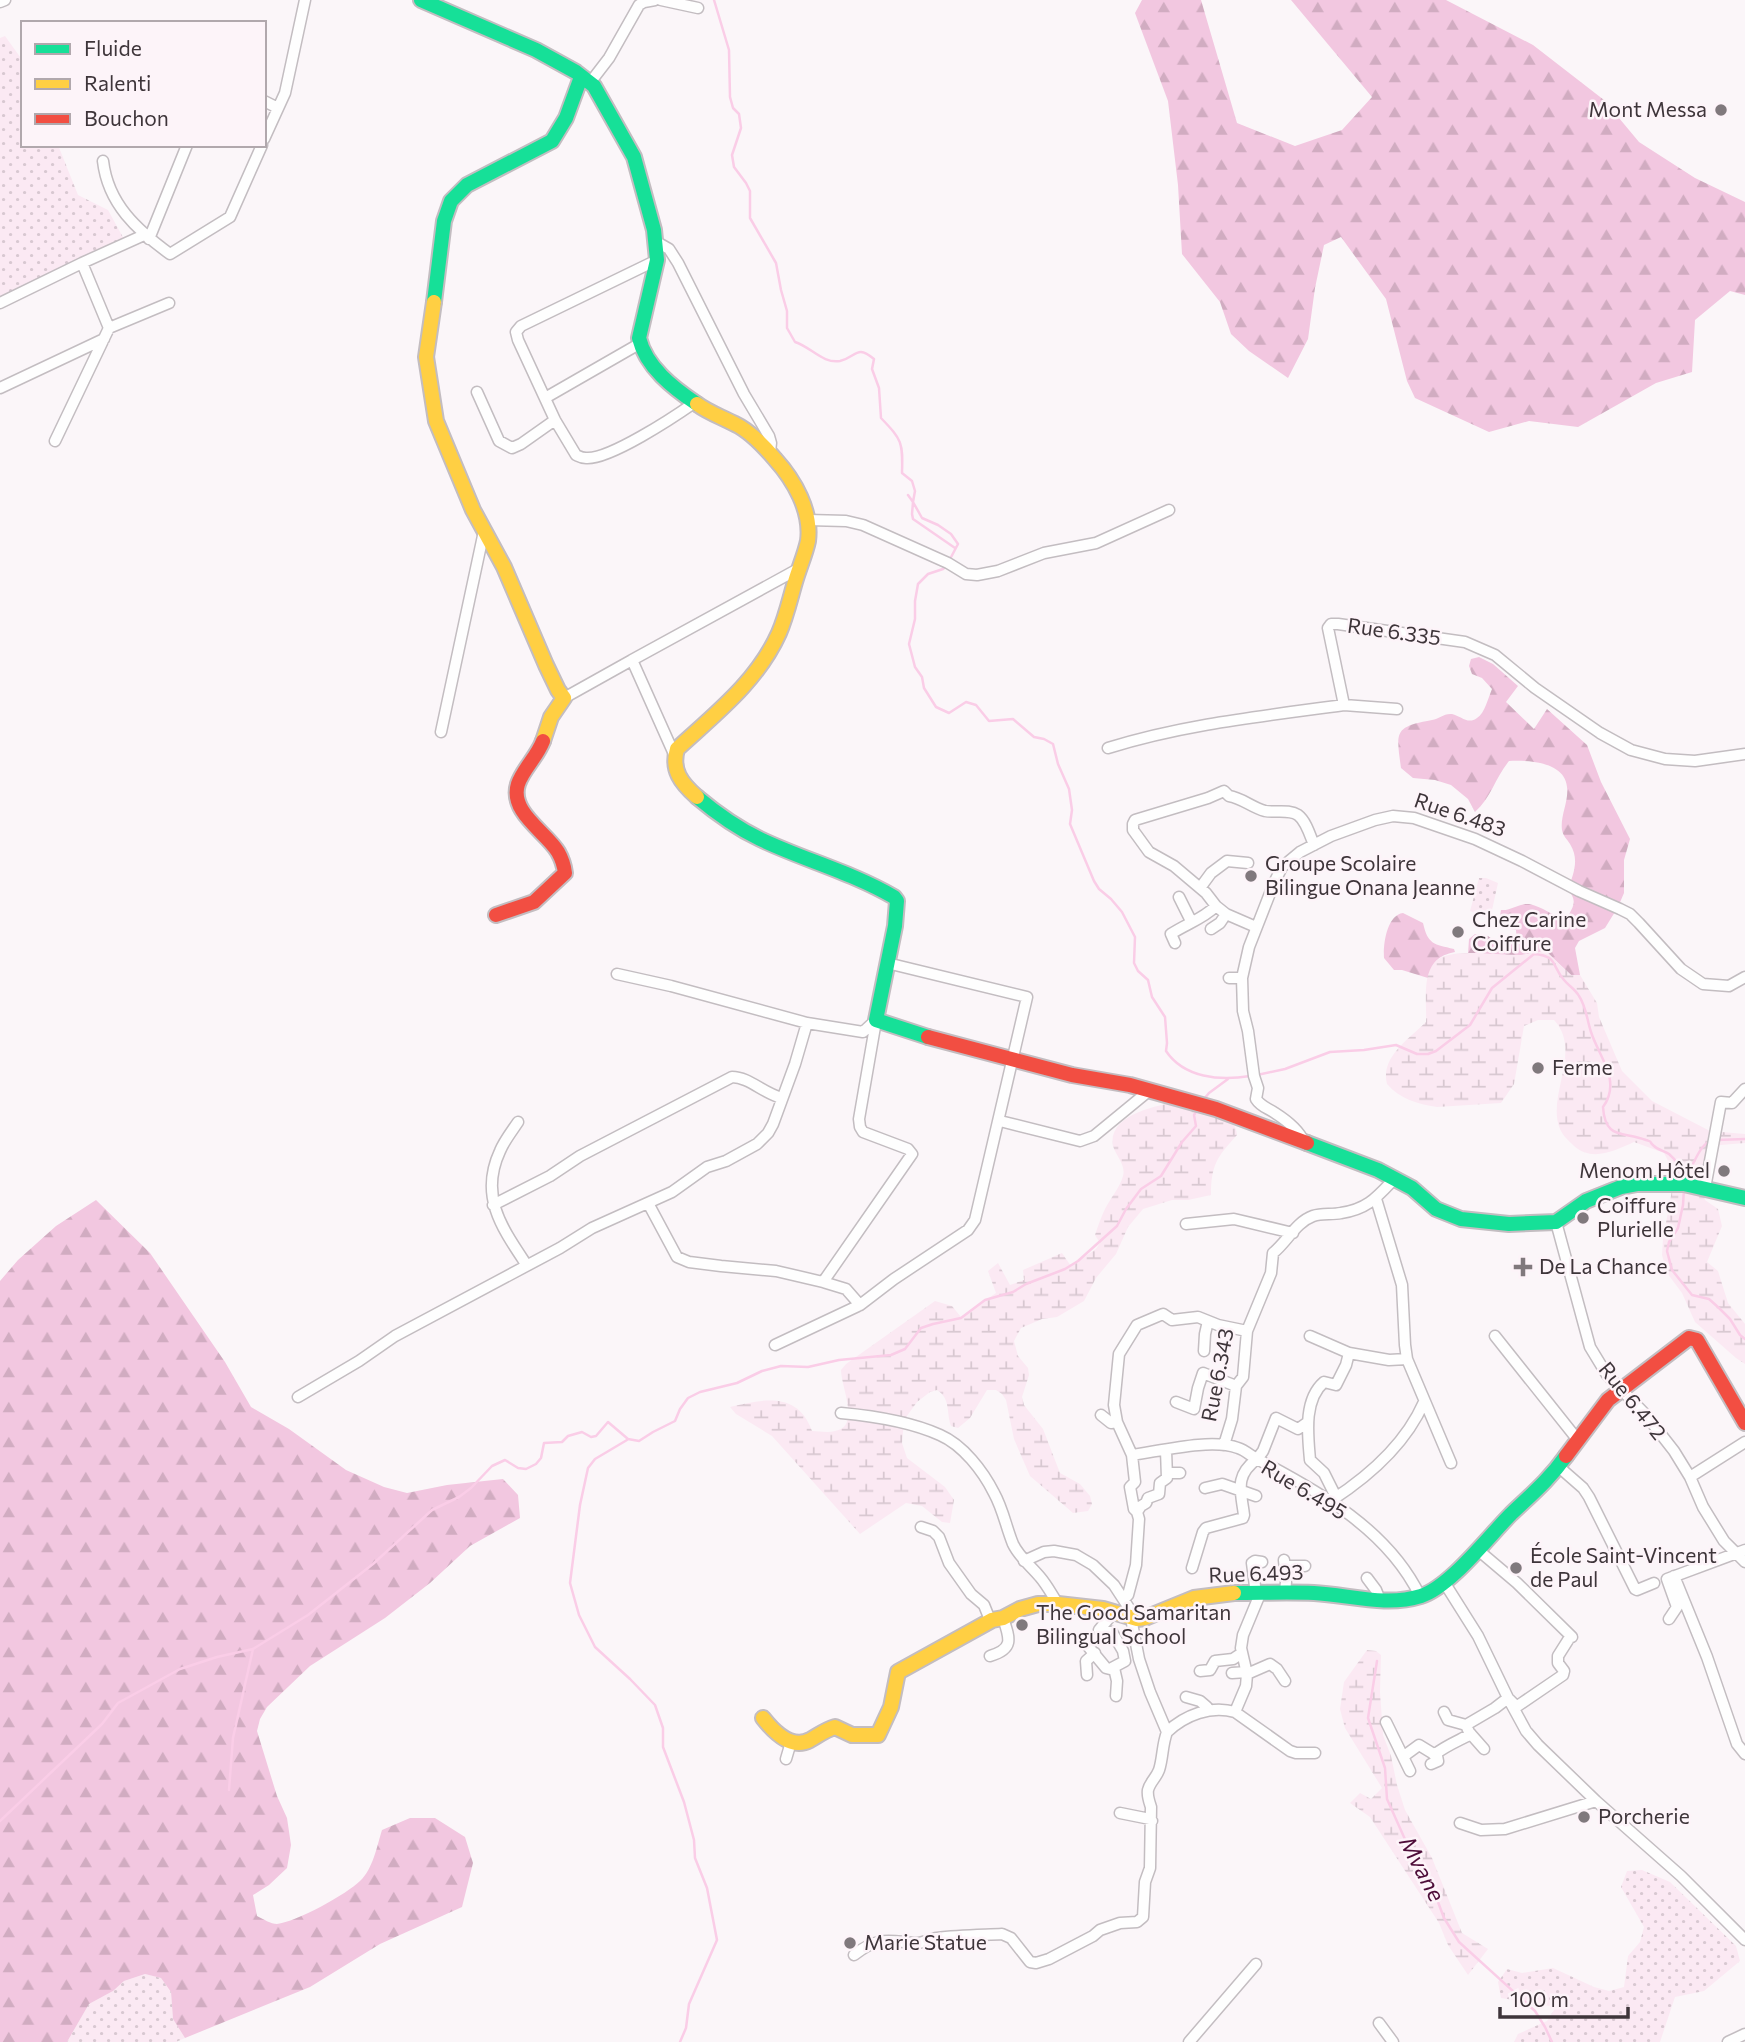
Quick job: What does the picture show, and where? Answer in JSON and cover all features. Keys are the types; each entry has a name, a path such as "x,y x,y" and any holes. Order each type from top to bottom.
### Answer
{"street":[{"path":"266,135 285,93 305,0"},
{"path":"421,0 536,50 576,72 594,86 634,157 650,211 657,260 639,344 659,371 694,402 742,428 770,452 789,477 804,506 808,520 808,545 778,634 755,673 731,701 674,754"},
{"path":"564,698 550,673 504,567 473,510 436,421 426,356 443,225 447,206 457,191 552,141 585,80 609,58 639,5 655,0"},
{"path":"661,0 698,8"},
{"path":"266,102 278,108"},
{"path":"0,303 82,263 146,237 186,147"},
{"path":"103,161 107,184 122,210 146,237 170,254 230,217 261,147"},
{"path":"655,241 669,249 678,264 744,394 769,436 770,452"},
{"path":"657,260 521,326 516,332 517,340 555,420 576,455 589,459 602,455 657,428 694,402"},
{"path":"55,441 107,333 82,263"},
{"path":"0,388 169,303"},
{"path":"545,398 639,344"},
{"path":"477,393 499,440 512,448 555,420"},
{"path":"808,520 846,521 863,525 966,573 977,575 998,571 1044,553 1096,543 1169,510"},
{"path":"442,732 484,531"},
{"path":"496,915 534,902 565,873 566,865 543,832 525,815 518,799 517,788 538,754 553,709 564,698 800,568"},
{"name":"Rue 6.335","path":"1344,705 1328,628 1331,624 1465,642 1483,648 1600,733 1631,750 1695,761 1745,754"},
{"path":"632,660 674,754 680,779 700,800 753,836 857,876 897,901 859,1119 863,1132 908,1149 912,1154 823,1282"},
{"path":"1108,748 1198,725 1344,705 1397,709"},
{"path":"1256,927 1226,914 1174,866 1149,852 1133,830 1135,820 1224,791 1229,796 1239,797 1247,804 1266,811 1294,812 1301,818 1314,845"},
{"name":"Rue 6.483","path":"1395,1178 1304,1142 1300,1133 1275,1112 1259,1104 1256,1099 1258,1088 1243,1011 1242,978 1256,927 1282,867 1300,852 1338,833 1375,820 1393,816 1414,818 1485,843 1630,914 1681,969 1703,984 1730,986 1745,976"},
{"path":"1200,888 1211,873 1227,861 1248,863"},
{"path":"1179,897 1191,921"},
{"path":"1175,943 1171,934 1191,921 1202,918 1216,906"},
{"path":"1211,929 1220,923 1226,914"},
{"path":"775,1345 860,1305 968,1230 975,1220 1028,1000 1025,995 887,963"},
{"path":"617,974 807,1023 863,1032 876,1020"},
{"path":"1229,978 1242,978"},
{"path":"876,1020 919,1035 1072,1075 1150,1090 1216,1110 1304,1142"},
{"path":"298,1397 395,1336 593,1228 672,1192 708,1167 726,1161 757,1144 773,1124 807,1023"},
{"path":"493,1205 732,1076 751,1083 768,1095 782,1098"},
{"path":"1705,1188 1721,1102 1732,1102 1745,1089"},
{"path":"1000,1121 1080,1141 1094,1136 1150,1090"},
{"path":"518,1122 499,1151 492,1180 493,1205 503,1229 526,1264"},
{"path":"1395,1178 1412,1188 1436,1209 1461,1219 1508,1224 1556,1222 1586,1201 1620,1187 1637,1184 1684,1184 1745,1198"},
{"name":"Rue 6.343","path":"1224,1445 1236,1386 1243,1377 1247,1331 1271,1273 1273,1253 1285,1238 1307,1219 1353,1210 1376,1199 1395,1178"},
{"path":"1376,1199 1402,1284 1407,1360 1451,1463"},
{"path":"648,1203 677,1257 710,1265 776,1271 823,1282 846,1289 860,1305"},
{"path":"1186,1224 1234,1219 1293,1233"},
{"name":"Rue 6.472","path":"1556,1222 1590,1347 1607,1375 1674,1451 1724,1541 1740,1552 1745,1562"},
{"path":"1124,1599 1128,1595 1136,1565 1139,1519 1131,1499 1130,1487 1135,1482 1132,1455 1117,1422 1114,1405 1119,1354 1137,1325 1163,1314 1172,1320 1193,1316 1247,1331"},
{"path":"1204,1351 1208,1321"},
{"path":"1310,1336 1349,1353 1389,1360 1407,1360"},
{"path":"1495,1336 1577,1439"},
{"name":"Rue 6.493","path":"1132,1618 1145,1618 1194,1598 1223,1593 1315,1593 1380,1600 1420,1596 1444,1582 1536,1492 1559,1466 1608,1399 1689,1338 1697,1339 1745,1423"},
{"path":"1331,1500 1334,1493 1325,1474 1310,1460 1308,1422 1316,1389 1324,1382 1336,1385 1349,1353"},
{"path":"1176,1402 1194,1409 1203,1373 1236,1386"},
{"path":"1331,1500 1356,1484 1387,1454 1416,1421 1424,1402"},
{"path":"841,1413 879,1416 918,1427 942,1435 961,1449 983,1473 995,1494 1013,1545 1041,1578 1058,1604"},
{"path":"1101,1415 1111,1423 1117,1422"},
{"path":"1132,1455 1202,1445 1224,1445 1237,1447 1258,1459 1276,1418 1298,1429 1308,1422"},
{"path":"1690,1476 1745,1442"},
{"path":"1137,1511 1148,1498 1159,1494 1160,1483 1167,1478 1166,1450"},
{"name":"Rue 6.495","path":"1192,1568 1206,1528 1242,1518 1244,1515 1239,1490 1249,1465 1258,1459 1331,1500 1393,1553 1409,1573 1420,1596"},
{"path":"1559,1466 1589,1497 1637,1590 1740,1552"},
{"path":"1168,1473 1180,1473"},
{"path":"1205,1488 1222,1484 1256,1496"},
{"path":"921,1527 933,1531 939,1537 949,1563 971,1594 998,1619 1008,1633 1007,1649 1003,1653 990,1656"},
{"path":"1478,1550 1517,1583 1572,1637 1558,1657 1563,1675 1519,1705 1508,1698"},
{"path":"1024,1561 1044,1552 1054,1551 1076,1555 1100,1570 1124,1599 1132,1618 1139,1659 1167,1732"},
{"path":"1235,1712 1244,1695 1247,1673 1241,1653 1246,1625 1258,1604 1252,1563 1262,1562"},
{"path":"1285,1592 1284,1563 1305,1566"},
{"path":"1367,1578 1380,1600"},
{"path":"1669,1619 1677,1607 1671,1578"},
{"path":"1671,1578 1707,1657 1737,1744 1745,1754"},
{"path":"1643,1579 1654,1583"},
{"path":"1444,1582 1478,1636 1536,1748 1681,1876 1745,1940"},
{"path":"763,1718 771,1729 791,1742 803,1743 818,1733 835,1727 852,1735 878,1735 891,1707 898,1672 998,1619 1038,1604 1115,1611 1132,1618"},
{"path":"1082,1639 1106,1668 1114,1668 1125,1661 1123,1651 1112,1632 1099,1630 1115,1611"},
{"path":"1087,1675 1086,1661 1095,1653"},
{"path":"1200,1671 1208,1670 1215,1661 1233,1659 1241,1653"},
{"path":"1232,1673 1247,1673 1270,1664 1285,1681"},
{"path":"1114,1668 1118,1681 1116,1696"},
{"path":"1186,1697 1200,1701 1207,1710"},
{"path":"1404,1756 1419,1745 1432,1759 1446,1746 1457,1742 1508,1698"},
{"path":"854,1955 874,1942 893,1940 918,1943 934,1938 1002,1934 1011,1938 1030,1962 1036,1963 1064,1952 1100,1930 1120,1923 1138,1922 1143,1917 1154,1822 1148,1791 1160,1768 1163,1742 1174,1725 1207,1710 1225,1709 1235,1712 1290,1751 1315,1752"},
{"path":"1444,1712 1448,1720 1468,1730 1484,1749"},
{"path":"1386,1722 1410,1771"},
{"path":"786,1759 791,1742"},
{"path":"1460,1823 1480,1830 1505,1829 1595,1801"},
{"path":"1120,1812 1154,1822"},
{"path":"1189,2042 1256,1964"},
{"path":"1380,2023 1393,2042"},
{"path":"1728,2042 1745,2034"}],"green space":[{"path":"1142,0 1201,0 1237,123 1295,146 1342,130 1372,97 1291,0 1446,0 1533,45 1604,100 1639,142 1695,178 1745,202 1745,295 1730,291 1695,320 1692,372 1656,383 1578,427 1529,421 1489,432 1415,398 1407,381 1386,299 1341,237 1324,245 1308,339 1288,378 1249,351 1231,334 1220,302 1182,254 1178,185 1168,101 1135,13"},
{"path":"5,36 21,58 21,147 59,147 78,195 108,210 125,241 0,299 0,38"},
{"path":"1479,657 1493,664 1518,686 1506,702 1534,729 1547,709 1587,745 1601,782 1630,839 1624,860 1624,893 1618,907 1605,928 1579,941 1575,948 1580,975 1571,975 1545,951 1521,955 1468,954 1469,939 1475,934 1488,936 1503,945 1517,944 1516,930 1498,927 1501,910 1529,904 1567,918 1571,911 1574,901 1568,890 1575,856 1562,830 1567,787 1560,772 1536,762 1509,761 1485,801 1475,812 1468,799 1451,785 1413,778 1401,768 1398,746 1400,733 1404,729 1444,715 1452,714 1471,721 1482,713 1492,689 1482,678 1472,674 1469,666 1471,659"},
{"path":"1479,878 1498,883 1492,910 1487,918 1470,911"},
{"path":"1403,913 1423,923 1430,940 1454,949 1455,952 1437,960 1428,978 1394,970 1384,958 1385,938 1390,924"},
{"path":"1546,951 1571,975 1580,975 1597,1003 1599,1017 1622,1071 1652,1101 1710,1131 1745,1134 1745,1143 1708,1146 1701,1179 1705,1200 1718,1209 1722,1226 1707,1262 1718,1271 1728,1303 1745,1324 1745,1364 1695,1322 1682,1293 1667,1273 1662,1255 1663,1239 1675,1174 1664,1153 1634,1142 1603,1153 1588,1153 1574,1146 1561,1132 1557,1102 1565,1045 1562,1032 1554,1020 1538,1020 1524,1026 1514,1084 1501,1103 1437,1107 1409,1100 1397,1094 1387,1084 1386,1074 1392,1057 1426,1022 1426,984 1434,963 1441,958 1461,953 1519,955"},
{"path":"1179,1102 1200,1114 1229,1121 1236,1129 1237,1135 1220,1156 1214,1169 1211,1195 1172,1200 1143,1209 1128,1227 1116,1254 1096,1278 1084,1301 1057,1317 1042,1319 1021,1328 1014,1341 1018,1356 1028,1368 1029,1375 1022,1397 1024,1405 1043,1429 1060,1473 1080,1484 1090,1496 1092,1504 1088,1511 1073,1513 1030,1476 1014,1439 1006,1400 996,1390 987,1390 970,1418 958,1428 951,1426 946,1402 937,1390 917,1402 904,1420 902,1443 907,1458 945,1487 954,1500 950,1523 942,1522 922,1506 906,1503 860,1534 772,1436 736,1414 730,1407 778,1401 798,1409 812,1431 832,1432 843,1428 847,1422 848,1405 841,1370 935,1301 952,1306 961,1317 996,1293 988,1271 998,1263 1010,1285 1024,1280 1023,1270 1062,1253 1071,1266 1096,1249 1100,1243 1095,1235 1124,1172 1113,1146 1113,1135 1118,1126 1125,1119 1147,1109"},
{"path":"96,1200 150,1253 225,1362 251,1407 289,1429 346,1470 384,1487 407,1493 447,1485 503,1479 518,1495 520,1518 470,1546 430,1583 385,1618 310,1666 267,1707 257,1731 277,1796 287,1818 291,1845 287,1868 269,1885 253,1895 257,1916 275,1924 285,1922 321,1907 344,1893 360,1881 368,1870 382,1830 410,1818 435,1818 465,1837 473,1863 462,1907 380,1944 310,1987 185,2038 173,2019 171,1992 161,1978 145,1974 124,1981 113,1991 89,2004 67,2042 0,2042 0,1281 18,1260 56,1226"},
{"path":"1367,1650 1381,1655 1383,1735 1405,1810 1432,1858 1462,1933 1488,1949 1468,1975 1448,1945 1439,1923 1370,1817 1350,1803 1360,1793 1371,1799 1382,1788 1345,1728 1340,1709 1344,1682"},
{"path":"1642,1870 1670,1882 1736,1946 1740,1961 1704,1991 1675,1997 1660,2042 1514,2042 1518,2034 1547,2021 1556,2007 1501,1998 1498,1982 1507,1969 1522,1973 1553,1968 1594,1987 1609,1991 1624,1987 1628,1956 1640,1942 1644,1927 1621,1887 1627,1871"},
{"path":"145,1974 161,1978 171,1992 173,2019 185,2038 176,2042 67,2042 89,2004 113,1991 124,1981"}],"waterway":[{"path":"714,0 729,50 730,97 733,108 739,114 741,128 732,155 734,167 750,191 750,218 776,263 787,311 787,328 795,342 828,360 840,361 860,352 874,359 872,369 879,388 881,418 900,442 902,473 912,481 915,491 913,502 922,518 951,534 958,544 949,561"},
{"path":"908,495 913,502 913,519 955,548"},
{"path":"946,566 928,574 918,584 915,619 909,644 924,688 936,707 949,713 966,702 976,705 989,721 1013,719 1034,737 1053,744 1069,789 1072,810 1070,824 1094,881 1122,912 1135,937 1134,963 1148,980 1152,997 1165,1017 1166,1051 1182,1067 1204,1076 1250,1076"},
{"path":"1257,1075 1285,1069 1330,1052 1396,1045 1417,1054 1436,1051 1470,1025 1492,988 1534,954 1542,955 1551,959 1583,1004 1610,1078 1608,1097 1603,1107 1607,1125 1617,1133 1650,1141 1669,1154 1684,1177"},
{"path":"1204,1099 1228,1079"},
{"path":"0,1821 102,1724 118,1703 180,1669 253,1649 308,1615 373,1564 432,1510 471,1488 492,1466 505,1460 518,1468 526,1469 541,1458 544,1443 562,1442 568,1436 582,1432 591,1437 596,1436 608,1422 628,1439 639,1441 675,1421 688,1398 700,1392 737,1383 762,1371 781,1366 808,1367 839,1360 891,1355 905,1349 921,1328 961,1318 985,1300 1013,1292 1065,1269 1078,1261 1117,1226 1141,1189 1161,1176 1182,1142 1196,1126 1194,1115 1197,1110"},
{"path":"1717,1140 1745,1139"},
{"path":"1685,1177 1702,1148 1710,1141"},
{"path":"1684,1188 1678,1228 1667,1251 1672,1270 1692,1295 1709,1299 1719,1308 1745,1339"},
{"path":"627,1440 595,1459 588,1468 580,1505 570,1583 579,1615 595,1647 655,1705 663,1728 663,1747 684,1802 694,1840 695,1858 707,1888 717,1940 689,2004 686,2028 680,2042"},
{"path":"229,1790 233,1738 253,1649"},
{"name":"Mvane","path":"1377,1661 1368,1718 1385,1768 1387,1799 1412,1855 1429,1878 1444,1918 1459,1942 1535,2011 1552,2042"}],"traffic: fast":[{"path":"421,0 536,50 576,72 594,86 634,157 654,230 657,260 639,338 654,367 670,384 697,404"},
{"path":"434,302 444,221 451,201 467,185 552,141 566,118 581,77"},
{"path":"697,797 751,835 861,880 894,897 897,901 895,926 876,1020 928,1037"},
{"path":"1307,1143 1378,1170 1412,1188 1436,1209 1461,1219 1509,1224 1556,1222 1586,1201 1621,1187 1637,1184 1684,1184 1745,1198"},
{"path":"1234,1593 1314,1593 1381,1600 1421,1596 1432,1591 1469,1560 1547,1480 1566,1456"}],"traffic: slow":[{"path":"434,302 426,357 436,421 473,510 504,567 546,665 564,698 551,717 543,741"},
{"path":"697,404 746,431 771,454 789,476 800,497 809,530 807,546 786,614 770,651 734,696 677,749 676,770 686,787 697,797"},
{"path":"763,1718 778,1734 796,1743 810,1740 835,1727 852,1735 878,1735 891,1707 898,1672 992,1620 1038,1604 1103,1609 1137,1619 1194,1598 1234,1593"}],"traffic: jam":[{"path":"496,915 534,902 565,873 558,852 524,813 517,794 520,779 543,741"},
{"path":"928,1037 1072,1075 1130,1085 1216,1109 1307,1143"},
{"path":"1566,1456 1608,1400 1689,1338 1697,1340 1745,1423"}],"place":[{"name":"Mont Messa","path":"1721,110"},
{"name":"Groupe Scolaire Bilingue Onana Jeanne","path":"1251,876"},
{"name":"Chez Carine Coiffure","path":"1458,932"},
{"name":"Ferme","path":"1538,1068"},
{"name":"Menom Hôtel","path":"1724,1171"},
{"name":"Coiffure Plurielle","path":"1583,1218"},
{"name":"De La Chance","path":"1523,1267"},
{"name":"École Saint-Vincent de Paul","path":"1516,1568"},
{"name":"The Good Samaritan Bilingual School","path":"1022,1625"},
{"name":"Porcherie","path":"1584,1817"},
{"name":"Marie Statue","path":"850,1943"}]}
